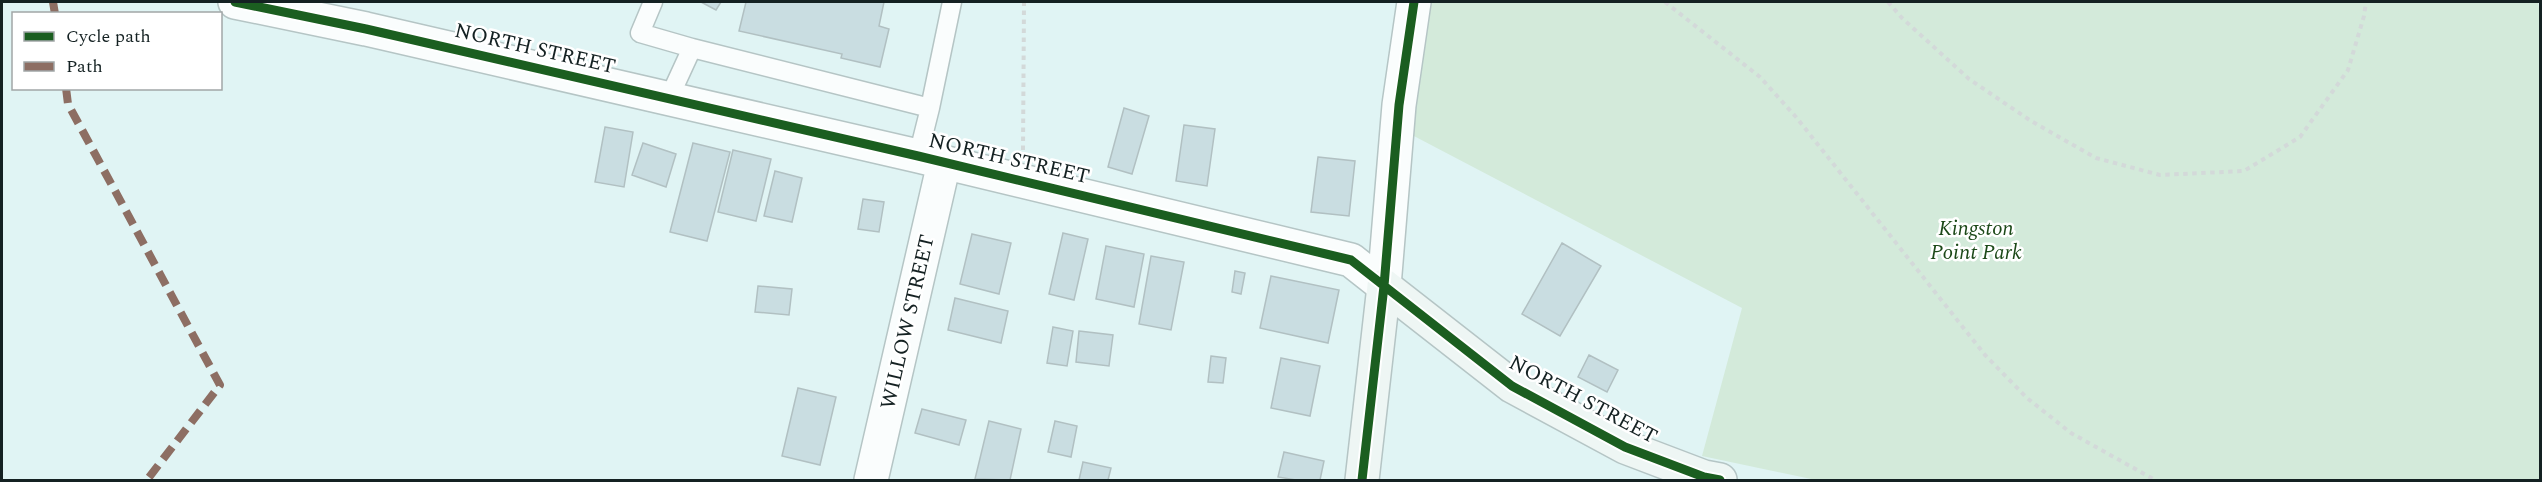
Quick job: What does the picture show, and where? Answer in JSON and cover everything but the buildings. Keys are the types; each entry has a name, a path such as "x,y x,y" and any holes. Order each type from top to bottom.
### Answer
{"street":[{"name":"NORTH STREET","path":"235,2 366,29 669,98 1351,260 1512,386 1625,447 1704,477 1720,480"},
{"path":"1362,480 1384,286 1399,105 1414,2"},
{"name":"WILLOW STREET","path":"871,480 931,159"}],"lane":[{"path":"653,2 640,33 930,108"},
{"path":"931,159 930,108 952,2"},
{"path":"669,98 692,48"}],"path":[{"path":"1022,181 1024,2"},
{"path":"1665,2 1760,77 1797,117 1985,355 2027,398 2071,433 2155,480"},
{"path":"1888,2 1902,18 1968,79 2031,121 2096,158 2160,175 2244,171 2300,137 2348,70 2366,2"}],"green space":[{"name":"Kingston Point Park","path":"1431,2 2538,2 2540,15 2540,480 1816,480 1702,456 1742,308 1412,135"}],"marked path":[{"path":"53,2 55,12"},
{"path":"66,90 68,104 220,385 147,480"}],"cycle path":[{"path":"235,2 366,29 918,156 1351,260 1512,386 1625,447 1704,477 1720,480"},
{"path":"1362,480 1384,286 1399,105 1414,2"}]}
